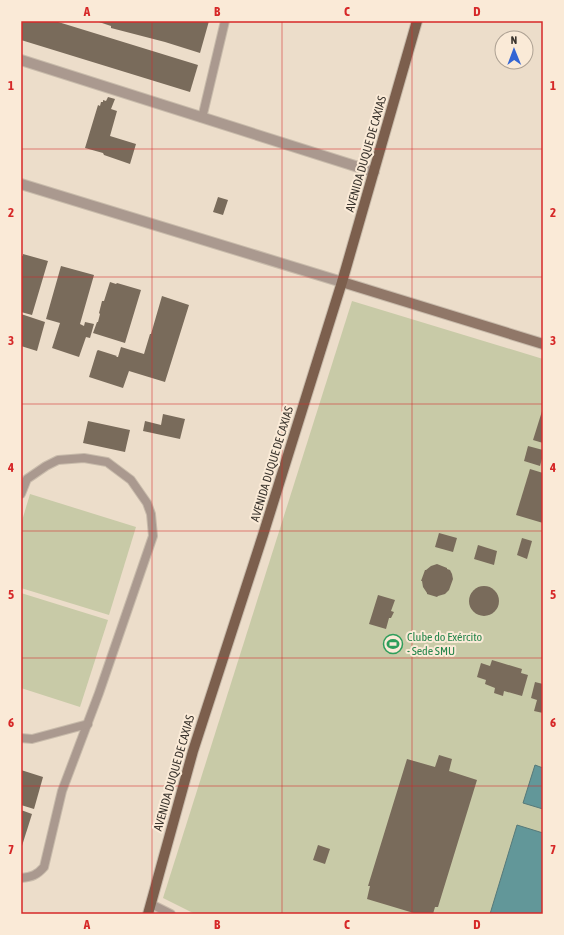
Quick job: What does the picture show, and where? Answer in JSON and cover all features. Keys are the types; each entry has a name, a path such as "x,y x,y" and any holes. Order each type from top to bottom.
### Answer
{"main road":[{"name":"AVENIDA DUQUE DE CAXIAS","path":"150,909 193,751 266,528 342,282 417,21"}],"street":[{"path":"21,60 374,172"},
{"path":"21,184 543,344"}],"lane":[{"path":"202,118 225,21"},
{"path":"21,494 27,479 58,460 84,458 108,462 131,480 147,503 151,514 153,536 88,724 62,791 44,867 38,874 21,878"},
{"path":"21,738 32,739 88,724"},
{"path":"150,909 171,914"}],"green space":[{"name":"Clube do Exército - Sede SMU","path":"352,301 543,359 543,914 195,914 163,898"},
{"path":"30,494 136,527 109,615 21,588 21,524"},
{"path":"21,593 108,620 80,707 21,688"}],"water":[{"path":"535,765 543,768 543,809 523,803"},
{"path":"517,825 543,833 543,914 490,914"}],"building":[{"path":"21,21 55,21 198,65 190,92 21,40"},
{"path":"96,21 209,21 200,53 111,28 111,26"},
{"path":"108,97 115,99 111,109 117,111 110,136 136,144 130,164 104,155 103,153 85,148 98,105 100,106 101,102 103,102 103,100 106,101"},
{"path":"218,197 228,200 223,215 213,212"},
{"path":"23,254 48,261 32,315 21,312 21,255 23,256"},
{"path":"61,266 94,275 80,324 84,326 85,322 94,324 90,338 86,337 79,357 52,348 60,323 46,319"},
{"path":"110,282 141,290 125,343 93,333 98,322 102,301 104,301"},
{"path":"162,296 189,305 165,382 129,371 123,388 89,377 98,350 117,356 116,357 118,357 121,347 144,354"},
{"path":"21,314 45,322 37,351 21,346"},
{"path":"543,408 543,443 533,440"},
{"path":"163,414 185,419 180,439 143,431 145,421 161,425"},
{"path":"88,421 130,430 125,452 83,443"},
{"path":"528,446 543,450 540,466 524,461"},
{"path":"530,469 543,473 543,523 516,515"},
{"path":"439,533 457,538 453,552 435,547"},
{"path":"522,538 532,541 527,559 517,555"},
{"path":"478,545 497,551 494,565 474,559"},
{"path":"437,564 450,570 453,579 449,590 445,594 437,597 427,594 421,581 425,570"},
{"path":"484,586 495,590 499,601 495,612 484,616 473,612 469,601 473,590"},
{"path":"378,595 395,600 391,611 394,612 391,618 389,618 386,629 369,624"},
{"path":"492,660 522,669 521,673 528,675 522,696 504,691 503,696 494,693 495,688 485,684 486,680 477,677 481,663 490,666"},
{"path":"535,682 543,684 543,713 534,711 537,700 531,698"},
{"path":"439,755 452,759 449,771 477,780 438,907 435,907 433,914 417,914 367,899 370,886 368,886 407,759 435,767"},
{"path":"21,770 43,777 34,809 21,805"},
{"path":"21,810 32,814 21,849"},
{"path":"318,845 330,849 325,864 313,860"}],"place":[{"name":"Clube do Exército - Sede SMU","path":"393,644"}]}
